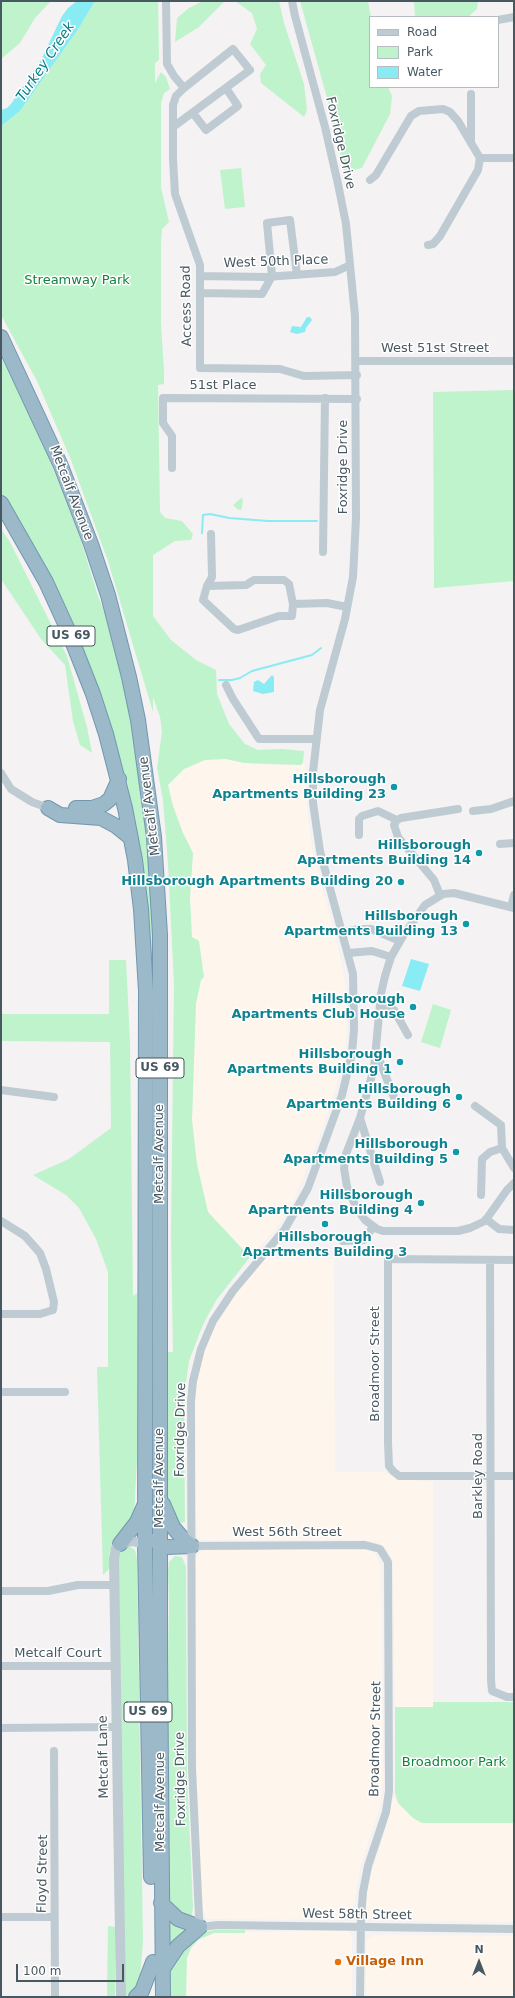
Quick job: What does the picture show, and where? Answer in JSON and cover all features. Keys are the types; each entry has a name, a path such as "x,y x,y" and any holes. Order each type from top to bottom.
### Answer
{"highway":[{"name":"Metcalf Avenue","path":"1,336 61,466 108,595 129,677 149,790 157,865 160,935 153,1498 146,1544 158,1966 162,1997"},
{"name":"Metcalf Avenue","path":"1,503 28,548 67,628 93,694 119,779 131,838 141,909 146,990 146,1427 153,1498 160,1546 161,1904 158,1966 153,1997"},
{"path":"48,808 98,806 110,799 119,779"},
{"path":"48,808 60,815 101,818 116,826 131,838"},
{"path":"146,1427 153,1479 154,1534 156,1542 160,1546 192,1546"},
{"path":"120,1544 153,1498 173,1527 184,1540 192,1546"},
{"path":"146,1544 153,1562 153,1609 160,1656"},
{"path":"136,1997 142,1991 158,1966 200,1927 178,1919 161,1904"}],"street":[{"path":"166,1 167,64 174,76 184,88"},
{"name":"Foxridge Drive","path":"200,1927 192,1792 191,1401 193,1381 209,1329 223,1305 276,1242 295,1214 308,1188 342,1095 352,1053 354,986 348,953 320,851 316,826 313,772 316,739 325,689 348,607 353,577 356,538 357,398 354,305 346,224 335,169 292,1"},
{"path":"499,20 514,17"},
{"name":"Access Road","path":"173,127 250,70 233,49 184,88 174,102 173,127 175,194 198,257 200,276 200,368 280,369 299,375 357,375"},
{"path":"193,113 206,130 238,106 226,88"},
{"path":"471,94 471,144"},
{"path":"370,180 376,176 411,116 416,112 424,110 448,110 455,117 480,158 478,170 440,236 433,244 428,245"},
{"path":"480,158 514,158"},
{"path":"201,293 262,294 272,276 267,223 290,220 297,275"},
{"name":"West 50th Place","path":"200,276 297,275 335,272 350,265"},
{"name":"West 51st Street","path":"357,361 514,361"},
{"name":"51st Place","path":"172,468 172,436 163,423 163,398 357,398"},
{"name":"Foxridge Drive","path":"323,552 325,398"},
{"path":"207,586 246,585 254,580 284,580 289,584 293,604 292,616 279,616 238,630 234,629 203,600 207,586 212,576 212,534"},
{"path":"293,604 327,603 348,607"},
{"path":"226,685 233,699 259,738 316,739"},
{"path":"1,773 11,789 32,802 48,808"},
{"path":"473,811 497,807 514,800"},
{"path":"440,895 434,880 396,833 394,827 397,820 401,818 458,809"},
{"path":"359,835 359,819 362,816 378,811 397,820"},
{"path":"500,844 514,843"},
{"path":"514,896 512,907 454,893 440,895 425,905 400,941 391,957 384,982 376,1054 360,1118 346,1154 345,1179 349,1193 362,1218 373,1227 383,1231 458,1231 478,1225 486,1219 507,1190 514,1183"},
{"path":"342,932 359,929 371,929 400,941"},
{"path":"348,953 372,951 391,957"},
{"path":"381,1007 387,1007 394,1010 408,1035"},
{"path":"376,1054 397,1105"},
{"path":"1,1090 54,1096"},
{"path":"475,1106 501,1125 502,1148 514,1168"},
{"path":"360,1118 380,1182"},
{"path":"480,1195 482,1159 490,1152 502,1148"},
{"path":"486,1219 500,1229 514,1230"},
{"path":"1,1220 25,1236 40,1254 46,1269 54,1302 53,1310 40,1314 1,1314"},
{"path":"343,1241 364,1240 373,1227"},
{"name":"Broadmoor Street","path":"490,1260 388,1260 388,1463 390,1468 396,1474 403,1476 491,1476"},
{"path":"490,1260 514,1260"},
{"name":"Barkley Road","path":"490,1260 491,1680 492,1691 507,1697 514,1697"},
{"path":"1,1392 65,1392"},
{"path":"491,1476 514,1476"},
{"path":"120,1544 132,1541 146,1544"},
{"name":"Metcalf Lane","path":"120,1544 116,1548 114,1560 121,1997"},
{"name":"West 56th Street","path":"192,1546 366,1545 374,1546 381,1551"},
{"name":"Broadmoor Street","path":"360,1997 360,1927 366,1875 383,1820 389,1791 388,1565 381,1551"},
{"path":"1,1591 48,1591 78,1585 115,1585"},
{"name":"Metcalf Court","path":"1,1666 115,1666"},
{"path":"1,1728 116,1727"},
{"name":"Floyd Street","path":"54,1751 55,1997"},
{"path":"1,1916 54,1917"},
{"name":"West 58th Street","path":"200,1927 218,1925 514,1929"}],"shaded area":[{"path":"226,759 244,763 267,765 301,765 305,763 307,809 312,848 340,956 347,995 346,1046 342,1067 323,1126 294,1200 276,1229 250,1257 208,1212 197,1164 192,1120 196,1003 201,980 199,941 192,937 190,899 193,853 183,833 173,806 168,785 184,769 205,760"},
{"path":"263,1259 334,1259 335,1472 385,1472 398,1480 433,1481 433,1707 395,1707 393,1563 392,1557 383,1546 377,1542 363,1540 201,1540 197,1534 194,1489 194,1398 203,1352 217,1317"},
{"path":"365,1549 375,1553 381,1566 383,1780 380,1807 360,1868 352,1918 343,1920 207,1919 202,1908 196,1801 196,1558 200,1552 207,1550"},
{"path":"393,1798 395,1798 413,1818 422,1823 514,1823 514,1922 375,1920 367,1917 365,1912 368,1883 384,1834"},
{"path":"344,1930 349,1932 352,1937 352,1997 186,1997 187,1958 191,1948 203,1937 214,1933"},
{"path":"375,1935 514,1936 514,1997 366,1997 366,1943 369,1938"}],"green space":[{"path":"1,1 51,1 35,18 20,43 1,59"},
{"name":"Streamway Park","path":"95,1 158,1 159,60 155,63 155,83 161,72 166,77 170,89 164,93 161,103 161,188 169,222 162,229 161,244 161,323 164,384 158,385 160,512 165,518 182,521 193,534 191,540 175,541 153,555 153,616 171,640 196,660 216,670 217,694 229,724 245,744 258,750 282,749 304,751 303,762 301,765 244,763 226,759 205,760 184,769 168,785 173,806 183,833 193,853 190,899 192,937 199,941 204,977 201,980 196,1004 192,1120 197,1164 208,1212 250,1257 217,1299 202,1327 189,1361 184,1395 185,1522 181,1523 178,1522 168,1500 166,1352 173,1352 171,1234 174,984 163,800 157,768 162,732 160,717 153,697 153,712 108,561 71,460 37,381 1,315 1,126 20,111 77,31"},
{"path":"203,1 225,1 199,27 175,42 177,18 189,8"},
{"path":"235,1 279,1 284,23 304,84 307,110 304,117 261,83 260,74 266,65 250,44 257,29 252,13"},
{"path":"300,1 368,1 371,16 369,16 369,88 388,88 392,96 390,114 362,168 344,172 331,112"},
{"path":"414,1 478,1 477,9 469,16 415,16"},
{"path":"241,168 245,207 225,209 220,170"},
{"path":"1,357 34,423 61,488 81,541 98,596 113,634 127,695 145,802 153,897 156,1388 153,1387 151,1343 150,1026 123,777 15,515 1,493"},
{"path":"514,390 514,581 434,588 433,392"},
{"path":"241,498 243,499 241,510 237,509 233,505"},
{"path":"1,529 10,542 67,656 87,727 92,753 80,745 73,721 65,665 41,639 1,579"},
{"path":"109,960 126,960 130,1042 133,1296 137,1293 138,1441 134,1515 112,1544 109,1555 109,1569 103,1575 97,1367 108,1367 108,1272 96,1239 79,1208 66,1195 33,1175 69,1159 111,1128 110,1042 1,1041 1,1014 109,1014"},
{"path":"433,1004 451,1010 440,1048 421,1042"},
{"path":"129,1546 135,1550 137,1559 143,1942 140,1977 137,1985 127,1996 125,1996 117,1560 120,1551"},
{"path":"175,1556 182,1557 186,1567 187,1777 193,1907 192,1915 188,1919 170,1903 169,1898 167,1692 169,1606 168,1570 169,1562"},
{"name":"Broadmoor Park","path":"433,1702 514,1702 514,1823 422,1823 413,1818 398,1803 395,1793 395,1707 433,1707"},
{"path":"168,1917 189,1927 170,1952"},
{"path":"108,1926 115,1927 115,1997 107,1997"},
{"path":"216,1930 245,1930 245,1933 214,1933 198,1940 191,1948 187,1958 186,1997 169,1997 169,1972 172,1961 202,1932"}],"water":[{"name":"Turkey Creek","path":"77,1 95,1 77,31 20,111 1,126 1,110 7,108 11,104 41,60 62,16 68,8"},
{"path":"307,317 310,317 312,320 305,332 297,334 290,332 292,326 301,327"},
{"path":"272,675 274,677 274,692 263,694 253,691 254,682 258,680 264,684"},
{"path":"411,959 429,964 420,991 402,986"}],"waterway":[{"path":"202,533 203,515 210,514 229,518 268,521 317,521"},
{"path":"219,680 232,680 240,678 252,671 312,655 321,648"}],"place":[{"name":"Hillsborough Apartments Building 23","path":"394,787"},
{"name":"Hillsborough Apartments Building 14","path":"479,853"},
{"name":"Hillsborough Apartments Building 20","path":"401,882"},
{"name":"Hillsborough Apartments Building 13","path":"466,924"},
{"name":"Hillsborough Apartments Club House","path":"413,1007"},
{"name":"Hillsborough Apartments Building 1","path":"400,1062"},
{"name":"Hillsborough Apartments Building 6","path":"459,1097"},
{"name":"Hillsborough Apartments Building 5","path":"456,1152"},
{"name":"Hillsborough Apartments Building 4","path":"421,1203"},
{"name":"Hillsborough Apartments Building 3","path":"325,1224"},
{"name":"Village Inn","path":"338,1962"}]}
